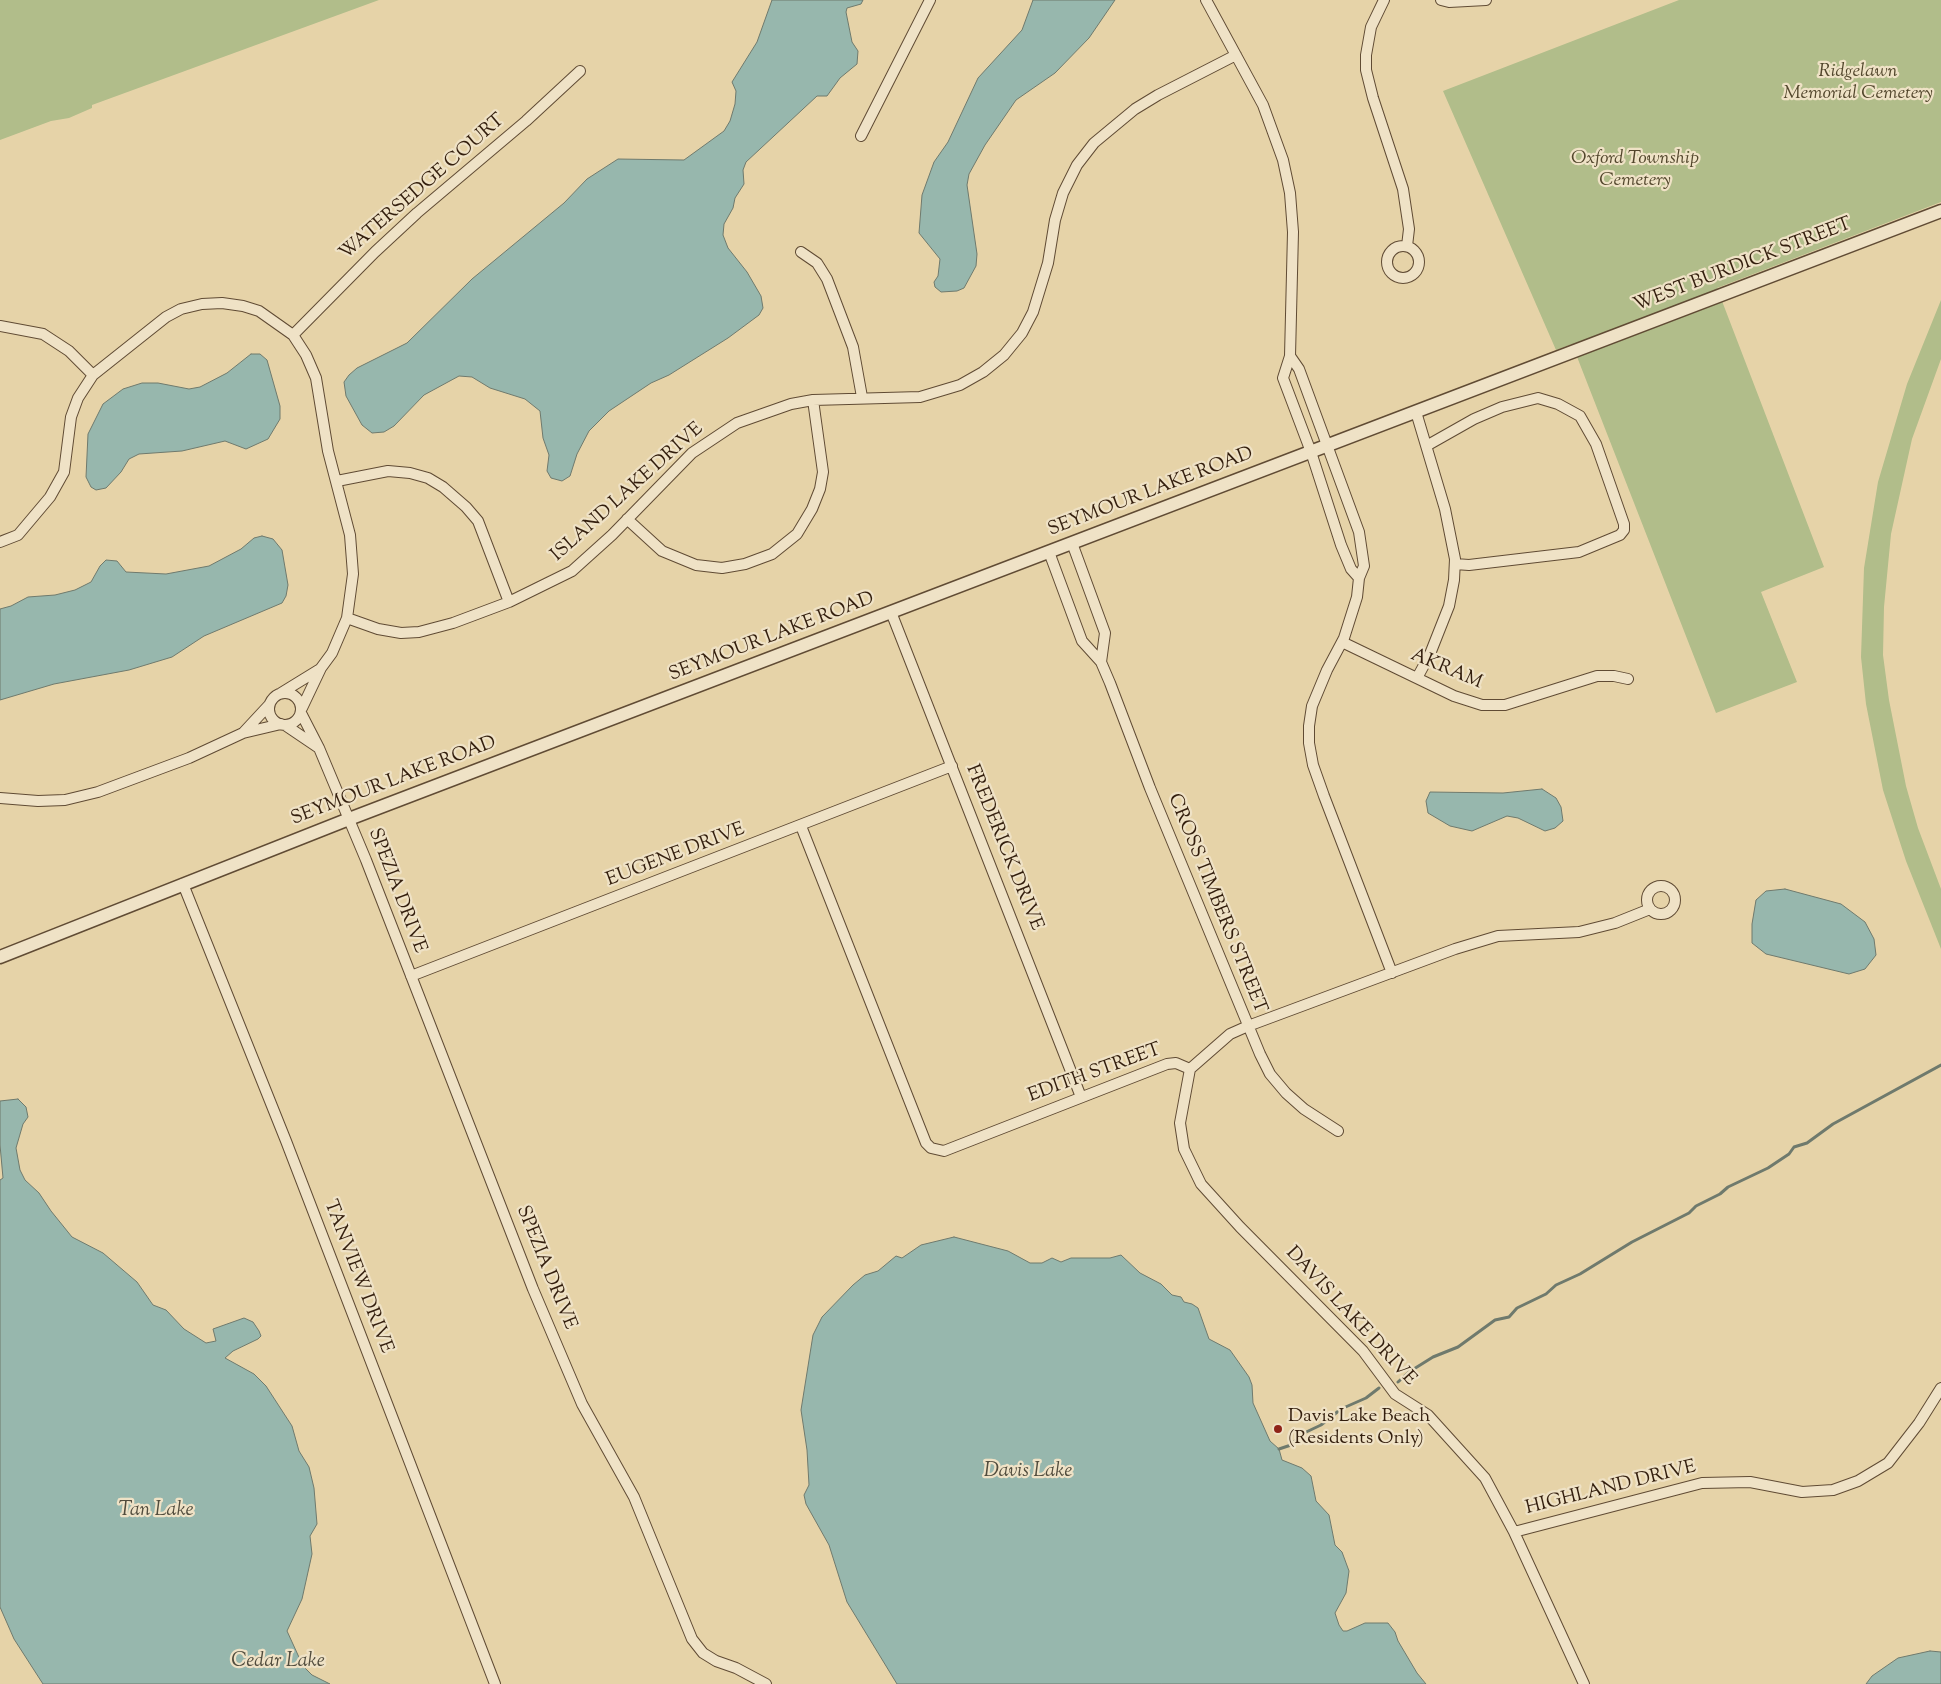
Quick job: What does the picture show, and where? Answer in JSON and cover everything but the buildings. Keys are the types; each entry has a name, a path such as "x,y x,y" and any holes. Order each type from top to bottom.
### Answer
{"street":[{"path":"861,136 930,0"},
{"path":"1206,0 1263,106 1276,135 1290,193 1293,232 1290,356 1283,378 1311,452 1344,553 1351,569 1359,578"},
{"path":"1384,0 1371,27 1366,55 1366,70 1373,98 1403,189 1409,229 1407,246"},
{"path":"1441,0 1449,2 1486,0"},
{"name":"ISLAND LAKE DRIVE","path":"347,618 378,629 401,633 419,632 453,624 509,602 572,570 627,519 675,468 714,437 737,423 762,413 812,400 862,397 902,399 920,397 941,391 983,372 1004,355 1022,332 1033,312 1048,263 1058,206 1069,179 1085,154 1106,132 1135,109 1158,95 1236,55"},
{"name":"WATERSEDGE COURT","path":"293,336 382,245 580,71"},
{"name":"WEST BURDICK STREET","path":"1560,357 1941,211"},
{"path":"801,252 817,263 827,279 853,347 862,397"},
{"path":"0,542 18,534 50,497 64,472 71,417 78,398 93,375 166,317 181,309 202,304 243,306 260,312 293,336 306,355 316,378 323,429 345,509 352,550 353,574 347,618 332,653 321,668 297,720 242,734 189,758 98,792 65,800 38,801 0,798"},
{"path":"0,326 43,334 55,340 93,375"},
{"path":"1290,356 1299,369 1359,532 1364,566 1359,578 1357,597 1342,642 1327,670 1312,706 1309,743 1313,765 1324,796 1392,973"},
{"name":"SEYMOUR LAKE ROAD","path":"0,957 349,820 1560,357"},
{"path":"1428,446 1474,419 1502,407 1538,398 1558,404 1580,416 1596,444 1624,528 1620,535 1579,552 1469,565 1455,564"},
{"path":"627,519 662,551 696,565 722,568 745,564 772,554 797,534 812,509 820,489 823,472 812,400"},
{"path":"1416,412 1428,446 1452,533 1455,564 1454,580 1448,606 1430,654 1417,678"},
{"path":"337,481 388,471 410,473 428,478 443,487 466,506 478,521 509,602"},
{"name":"CROSS TIMBERS STREET","path":"1072,543 1105,633 1101,662"},
{"name":"CROSS TIMBERS STREET","path":"1049,552 1082,642 1101,662 1150,788 1248,1026 1270,1074 1304,1110 1338,1131"},
{"name":"FREDERICK DRIVE","path":"891,612 1081,1097"},
{"name":"AKRAM","path":"1342,642 1454,696 1490,705 1505,705 1598,676 1614,676 1628,679"},
{"path":"242,734 275,696 321,668"},
{"path":"281,693 292,694 302,710"},
{"path":"269,705 273,720 283,724 319,748"},
{"name":"SPEZIA DRIVE","path":"302,710 349,820 533,1289 582,1404 634,1497 692,1639 703,1653 716,1661 736,1668 766,1684"},
{"name":"EUGENE DRIVE","path":"411,976 952,766"},
{"name":"EDITH STREET","path":"801,826 926,1143 930,1148 944,1151 1167,1064 1176,1063 1190,1069 1230,1034 1480,940 1498,936 1579,932 1615,923 1650,909"},
{"name":"TANVIEW DRIVE","path":"183,884 293,1160 495,1684"},
{"name":"DAVIS LAKE DRIVE","path":"1190,1069 1180,1123 1184,1149 1201,1184 1292,1281 1363,1351 1395,1394 1428,1415 1484,1478 1514,1532 1584,1684"},
{"name":"HIGHLAND DRIVE","path":"1514,1532 1702,1483 1750,1482 1802,1492 1833,1490 1858,1481 1888,1463 1919,1423 1941,1388"}],"green space":[{"path":"0,0 379,0 92,105 92,108 69,118 51,121 0,140"},
{"name":"Oxford Township Cemetery","path":"1679,0 1941,0 1941,202 1717,288 1824,567 1761,592 1797,682 1716,713 1572,344 1556,350 1443,91"},
{"path":"1941,300 1941,359 1912,439 1891,534 1884,607 1883,655 1889,700 1906,786 1918,828 1941,889 1941,949 1906,861 1883,790 1866,704 1861,657 1864,568 1878,482 1907,384"}],"water":[{"path":"772,0 863,0 861,4 847,8 846,12 852,42 858,51 857,64 840,78 827,96 817,96 746,162 743,170 744,184 735,198 733,208 724,224 723,235 728,248 747,272 761,296 763,308 759,315 728,338 669,375 651,383 609,411 589,431 577,454 570,476 562,481 551,478 547,471 549,455 543,438 540,411 525,399 490,388 472,377 459,376 424,395 394,426 384,432 372,433 362,425 346,396 344,382 349,375 357,368 407,343 472,279 564,203 587,179 618,159 684,160 724,131 730,121 735,104 736,91 732,82 757,42"},
{"path":"1033,0 1115,0 1089,38 1055,73 1016,100 985,145 969,174 967,185 977,254 976,266 964,288 957,291 941,292 935,287 934,282 938,276 940,259 919,233 922,195 934,162 948,142 978,78 1022,30"},
{"path":"251,354 260,354 267,360 280,406 280,419 268,439 246,449 225,441 182,451 139,454 129,459 121,472 106,488 96,490 91,487 86,477 88,434 103,404 123,389 142,383 158,383 189,389 200,387 227,373"},
{"path":"262,536 273,539 282,550 288,585 286,596 282,603 204,636 172,657 129,670 54,684 0,700 0,609 11,606 28,597 55,595 75,590 91,582 100,566 106,560 117,561 126,572 166,574 209,566 241,549 254,538"},
{"path":"1542,789 1556,798 1561,807 1563,821 1555,828 1545,831 1518,818 1507,816 1472,831 1450,826 1428,813 1426,801 1430,792 1503,793"},
{"path":"1785,889 1841,904 1865,922 1874,939 1876,955 1865,969 1849,974 1766,954 1752,943 1752,924 1756,900 1766,891"},
{"name":"Tan Lake","path":"18,1099 26,1107 28,1117 23,1124 16,1148 20,1170 25,1180 39,1193 72,1237 103,1253 137,1282 153,1305 166,1310 184,1329 206,1343 216,1341 213,1329 244,1318 253,1322 259,1331 261,1336 258,1339 233,1351 225,1358 254,1374 266,1386 292,1426 299,1451 309,1467 314,1488 317,1524 310,1536 312,1554 302,1599 287,1631 303,1666 312,1675 330,1684 43,1684 14,1639 0,1607 0,1180 3,1178 0,1145 0,1101"},
{"name":"Davis Lake","path":"954,1237 1008,1251 1030,1263 1042,1263 1052,1258 1061,1262 1071,1258 1110,1258 1121,1255 1140,1273 1161,1284 1172,1295 1181,1297 1184,1302 1198,1308 1209,1339 1230,1350 1249,1377 1252,1385 1253,1403 1270,1441 1279,1449 1282,1460 1302,1468 1311,1476 1316,1501 1329,1515 1335,1545 1342,1552 1349,1571 1346,1593 1335,1613 1339,1625 1343,1631 1347,1631 1365,1623 1388,1623 1395,1632 1398,1641 1417,1673 1426,1684 897,1684 847,1602 829,1545 806,1504 804,1495 809,1485 807,1450 801,1410 813,1335 822,1317 865,1275 878,1271 896,1256 902,1258 921,1245"},
{"path":"1930,1651 1941,1652 1941,1684 1866,1684 1872,1676 1898,1658"}],"waterway":[{"path":"1398,1382 1409,1372 1433,1357 1458,1347 1495,1320 1509,1317 1517,1308 1546,1294 1556,1285 1580,1274 1632,1242 1689,1213 1696,1206 1720,1194 1728,1187 1768,1168 1789,1154 1794,1147 1807,1143 1833,1124 1941,1065"},
{"path":"1279,1449 1291,1445 1302,1434 1321,1425 1341,1409 1366,1398 1379,1388"}],"place":[{"name":"Davis Lake Beach (Residents Only)","path":"1278,1429"}],"park label":[{"name":"Ridgelawn Memorial Cemetery","path":"1858,84"}],"water label":[{"name":"Cedar Lake","path":"278,1663"}]}
